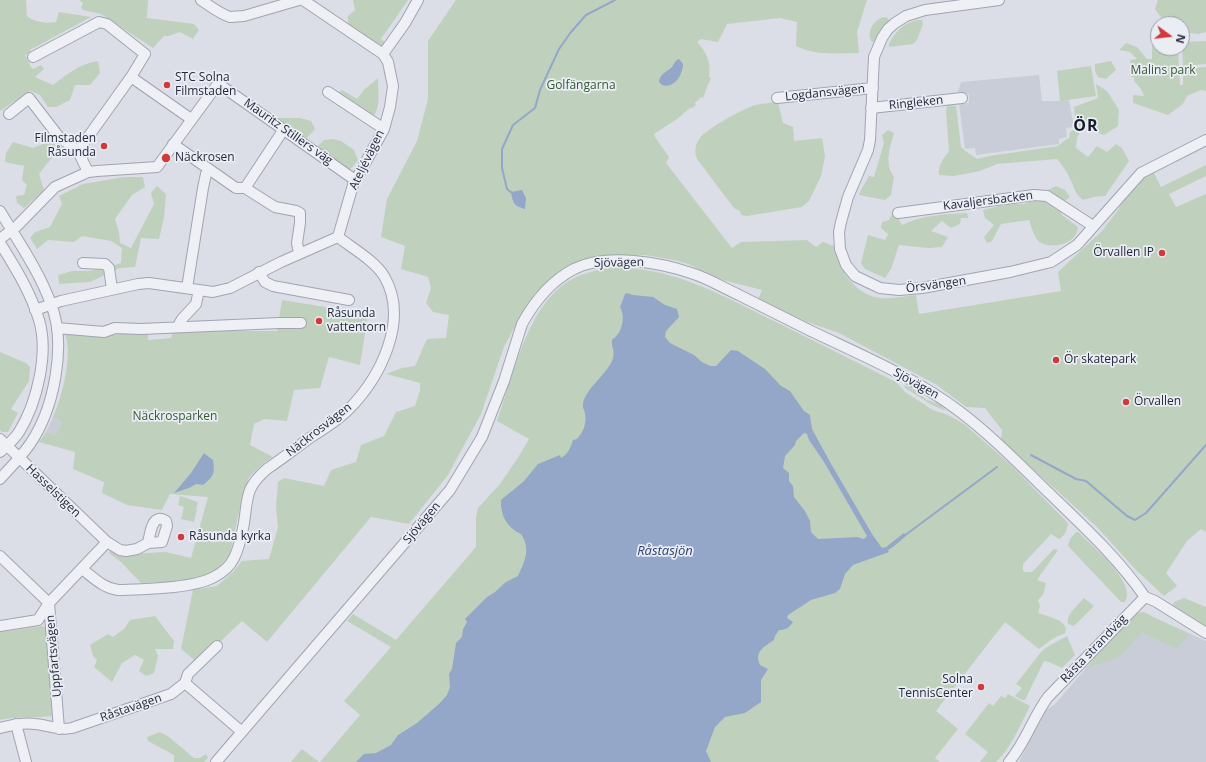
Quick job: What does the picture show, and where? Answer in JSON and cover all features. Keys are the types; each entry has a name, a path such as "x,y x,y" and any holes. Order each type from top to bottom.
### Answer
{"street":[{"path":"201,0 220,12 235,17 244,16 299,0"},
{"path":"303,0 383,54 405,23 418,0"},
{"name":"Örsvängen","path":"999,0 925,10 906,16 888,29 882,38 874,57 870,140 868,150 848,197 839,232 840,249 846,265 855,276 866,283 886,289 922,288 1051,262 1077,245 1141,173 1206,140"},
{"path":"33,57 99,22 106,24 145,54 131,77 78,151"},
{"name":"Ateljévägen","path":"338,237 355,180 384,129 390,106 393,86 391,71 383,54"},
{"path":"0,239 55,187 88,172 97,170 157,167 191,119 131,77"},
{"name":"Mauritz Stillers väg","path":"191,119 215,86 221,86 355,180"},
{"name":"Logdansvägen","path":"777,98 873,88"},
{"path":"328,92 384,129"},
{"path":"9,114 29,98 59,137 78,151 88,172"},
{"name":"Ringleken","path":"871,108 962,98"},
{"path":"245,188 284,129"},
{"path":"173,144 236,188 245,188 275,207 300,213 297,243 299,253"},
{"path":"187,288 203,188 206,174 209,169"},
{"name":"Kavaljersbacken","path":"898,213 1034,195 1047,196 1093,226"},
{"path":"0,211 37,274 51,304 57,328 58,357 54,388 36,433 19,458 0,479"},
{"path":"35,310 51,304 112,289 149,283 213,292 222,290 230,288 299,253 338,237"},
{"name":"Näckrosvägen","path":"82,569 103,586 109,589 118,590 191,585 215,577 226,569 234,558 240,538 247,497 250,487 258,477 267,468 331,424 347,411 362,395 381,363 389,343 394,322 394,303 384,276 375,265 338,237"},
{"path":"0,243 28,292 39,320 42,336 42,360 37,392 28,415 19,432 2,446"},
{"path":"84,262 105,264 109,268 112,289"},
{"name":"Sjövägen","path":"216,762 450,490 482,437 501,388 522,324 533,306 552,284 574,269 596,262 645,262 693,274 868,358 925,388 960,412 987,434 1020,465 1101,544 1128,574 1145,597"},
{"path":"259,272 265,282 273,286 349,300"},
{"path":"178,326 182,319 196,304 199,290"},
{"path":"57,328 104,332 115,328 141,329 178,326 301,323"},
{"name":"Hasselstigen","path":"2,446 19,458 107,542"},
{"path":"0,626 38,620 49,603 107,542 120,550 137,549 148,543"},
{"name":"Uppfartsvägen","path":"0,556 49,603 60,729"},
{"path":"1145,597 1155,601 1206,633"},
{"name":"Råsta strandväg","path":"1009,762 1020,748 1048,697 1145,597"},
{"path":"217,646 188,674 185,683 242,732"},
{"name":"Råstavägen","path":"0,728 16,724 34,724 60,729 72,728 170,694 185,683"},
{"path":"16,724 26,762"}],"shaded area":[{"path":"1039,75 1042,101 1069,100 1074,127 1066,128 1067,137 1059,139 1059,144 976,155 975,148 965,149 959,104 969,103 969,94 958,92 961,82"},
{"path":"53,417 62,422 55,435 46,432"},
{"path":"1144,612 1206,641 1206,762 1019,762 1045,711 1055,704 1133,614"}],"green space":[{"path":"0,0 26,0 27,16 33,20 41,22 56,22 59,12 91,17 30,50 31,52 25,55 33,69 41,65 44,69 35,77 53,85 80,67 98,61 100,73 90,85 75,85 70,100 56,107 48,107 40,95 30,91 0,111"},
{"path":"79,0 148,0 147,18 194,24 199,30 193,39 180,32 169,36 164,36 153,48 101,14 83,10 81,8 83,3"},
{"path":"353,0 408,0 381,39 386,43 383,48 348,25 348,16 355,10"},
{"name":"Golfängarna","path":"456,0 867,0 857,32 859,53 819,53 796,46 797,22 780,18 727,24 718,42 701,39 697,42 708,58 709,77 711,78 703,98 701,97 695,103 696,105 654,134 669,157 666,163 732,248 741,242 807,240 816,247 823,242 834,246 844,272 856,287 871,296 881,298 916,295 919,314 1061,291 1058,272 1102,231 1118,210 1125,197 1138,181 1153,171 1161,187 1206,165 1206,176 1169,194 1176,207 1206,194 1206,532 1201,529 1187,541 1166,573 1177,586 1164,596 1136,570 1097,527 1001,440 1002,430 985,408 966,407 937,385 839,333 807,322 758,300 762,290 723,280 688,264 674,260 645,255 613,256 596,258 577,263 558,273 543,286 525,308 504,347 481,414 448,475 409,524 371,517 267,642 242,621 198,663 181,649 193,590 217,586 233,572 242,561 269,559 278,527 276,507 278,482 284,478 324,486 331,470 356,462 361,445 384,436 396,412 415,406 420,390 420,383 386,374 402,368 415,366 427,339 446,338 449,315 433,312 426,303 431,288 428,277 401,269 405,246 381,237 387,199 417,141 428,99 428,41"},
{"path":"1158,0 1206,0 1206,32 1198,34 1190,33 1190,16 1160,16 1155,9"},
{"path":"884,17 888,18 889,21 882,28 876,42 872,42 870,38 870,30 877,21"},
{"path":"917,20 922,20 923,24 917,40 913,44 889,47 889,43 900,28"},
{"path":"1206,41 1206,64 1183,66 1183,56 1190,56 1190,42"},
{"name":"Malins park","path":"1126,43 1137,47 1147,59 1152,59 1152,56 1178,56 1180,85 1183,85 1183,69 1206,67 1206,91 1201,90 1187,96 1183,104 1168,115 1133,103 1133,95 1144,96 1141,89 1134,81 1134,77 1131,77 1130,60 1137,59 1130,52 1119,50"},
{"path":"1111,61 1116,70 1106,79 1098,77 1095,71 1095,64"},
{"path":"1091,66 1096,96 1060,101 1057,71"},
{"path":"378,78 378,104 376,113 373,117 336,94 342,90 357,99 365,89"},
{"path":"1096,84 1107,91 1119,110 1118,126 1104,135 1095,132 1096,122 1085,121 1077,138 1076,148 1088,157 1097,146 1107,152 1116,144 1122,148 1129,161 1105,196 1083,200 1077,193 1067,172 1057,159 997,164 980,171 965,174 953,176 939,175 940,165 949,151 946,111 947,105 956,106 961,147 977,159 1058,146 1069,138 1070,132 1076,129 1074,107 1098,98"},
{"path":"778,102 783,123 793,127 794,141 822,138 825,156 821,176 809,201 802,207 747,216 741,215 740,211 734,208 697,159 695,151 696,146 703,134 735,114 756,105"},
{"path":"275,118 300,118 311,121 315,129 307,138 299,135"},
{"path":"888,130 894,133 889,155 889,166 894,177 891,195 885,200 859,195 869,176 874,177 884,143 882,135"},
{"path":"333,139 341,141 354,150 358,160 348,172 314,150 324,140"},
{"path":"13,142 33,148 48,142 64,148 54,155 39,174 44,190 24,208 17,203 16,196 24,195 27,185 22,180 24,166 5,162 6,153"},
{"path":"124,177 143,177 145,187 132,195 115,219 119,232 120,243 131,248 154,204 151,193 157,186 166,194 164,218 159,239 141,238 135,267 120,268 90,282 59,284 58,275 72,271 88,271 106,268 121,263 122,248 111,241 82,236 74,242 48,240 37,249 30,238 35,232 50,227 62,204 59,196 83,184"},
{"path":"1056,186 1065,190 1070,197 1059,208 1062,215 1078,227 1073,238 1069,241 1054,246 1043,244 1036,238 1029,220 1001,224 992,241 987,243 984,237 994,225 985,218 983,210 1012,203 1024,204 1033,198 1045,201 1048,190"},
{"path":"894,210 902,225 926,217 942,215 967,213 968,218 961,218 960,224 951,228 942,221 931,231 948,237 942,247 928,248 899,245 891,269 885,278 865,269 861,263 868,235 885,240 888,234 881,228 882,222 889,220"},
{"path":"607,268 630,268 653,271 674,276 716,292 896,382 905,392 933,410 948,415 964,424 1010,464 1068,523 1063,536 1059,539 1051,534 1023,564 1024,572 1032,572 1054,549 1058,550 1037,580 1046,583 1043,595 1038,600 1040,606 1038,613 1052,617 1061,622 1065,625 1065,633 1054,638 1039,649 1005,622 936,711 958,729 935,758 940,762 320,762 360,715 344,701 391,647 347,621 353,614 396,640 476,547 476,517 478,508 500,484 529,439 497,421 515,365 531,326 541,309 553,294 567,282 582,275"},
{"name":"Näckrosparken","path":"282,300 368,314 360,365 329,357 320,388 294,390 287,421 264,419 254,424 250,445 273,457 249,477 242,498 230,554 213,574 194,581 141,583 121,562 109,553 111,550 129,554 166,552 191,558 208,497 170,494 162,510 127,505 102,493 104,482 73,469 75,452 39,442 46,432 55,435 62,422 53,417 63,388 67,364 68,353 65,334 98,337 134,332 148,332 148,340 171,338 173,331 277,331"},
{"path":"0,352 26,363 30,367 29,381 11,409 18,413 8,432 2,432 0,430"},
{"path":"904,385 912,388 927,400 941,405 946,411 932,405 905,388"},
{"path":"180,496 198,502 194,522 181,519 184,507 178,505"},
{"path":"1076,532 1078,532 1107,560 1121,577 1127,594 1125,602 1121,602 1068,546 1070,539"},
{"path":"1084,598 1094,606 1074,626 1068,624 1071,613"},
{"path":"1184,598 1206,607 1206,626 1173,606 1174,602"},
{"path":"1144,612 1190,634 1176,649 1142,632 1119,657 1085,669 1133,614"},
{"path":"155,616 174,641 173,649 155,649 158,656 154,673 146,676 139,671 144,660 135,655 122,663 112,682 94,667 97,660 93,656 90,645 108,634 113,637 124,629 130,620"},
{"path":"42,626 46,628 54,716 0,720 0,632"},
{"path":"1067,636 1075,655 1062,668 1044,661 1025,700 1015,696 1022,688 1016,684 1042,651"},
{"path":"1008,694 1030,706 1015,736 1002,756 996,762 980,762 988,752 965,734 989,703 993,706 1001,696 1005,698"},
{"path":"160,732 169,737 194,758 200,758 206,754 208,758 204,762 174,762 174,755 148,741 147,737"},
{"path":"302,749 319,762 291,762"}],"water":[{"path":"678,59 683,64 680,77 670,85 662,85 659,82 661,77"},
{"path":"522,190 526,198 525,209 518,207 512,199 511,192"},
{"name":"Råstasjön","path":"627,293 653,297 665,305 677,309 679,317 666,331 665,337 670,343 694,355 702,362 710,366 716,366 731,350 738,351 765,369 781,386 790,391 804,411 810,415 812,429 872,534 882,548 886,547 904,533 906,536 888,550 889,552 853,565 845,574 840,589 835,593 811,600 788,615 787,618 793,622 792,624 785,629 779,630 774,640 761,650 758,656 760,665 768,669 761,680 761,702 745,713 725,717 715,727 706,751 711,762 356,762 364,754 376,753 391,745 398,735 417,723 447,695 450,687 449,674 452,669 456,643 462,637 463,629 467,622 465,619 487,597 506,582 518,576 525,560 526,545 521,534 508,525 505,520 501,500 524,481 538,464 560,455 561,458 566,454 573,440 577,439 581,434 585,421 583,406 584,400 605,372 613,358 612,340 621,329 623,316 620,307 625,294","holes":["804,433 807,434 809,440 824,462 867,536 864,539 857,537 818,539 811,532 810,521 805,511 794,497 793,486 789,481 789,473 783,468 785,456 795,445 796,441"]},
{"path":"204,453 213,460 214,472 212,477 203,485 196,484 174,493 191,473"}],"waterway":[{"path":"512,193 507,189 502,168 502,149 513,125 535,108 540,90 559,49 571,32 586,15 615,0"},
{"path":"1031,455 1076,479 1086,481 1127,516 1135,520 1146,513 1206,445"},
{"path":"904,536 997,467"}],"place":[{"name":"STC Solna Filmstaden","path":"167,85"},
{"name":"Filmstaden Råsunda","path":"104,146"},
{"name":"Näckrosen","path":"166,158"},
{"name":"Örvallen IP","path":"1162,253"},
{"name":"Råsunda vattentorn","path":"319,321"},
{"name":"Ör skatepark","path":"1056,360"},
{"name":"Örvallen","path":"1126,402"},
{"name":"Råsunda kyrka","path":"181,537"},
{"name":"Solna TennisCenter","path":"981,687"}],"district":[{"name":"ÖR","path":"1086,126"}]}
